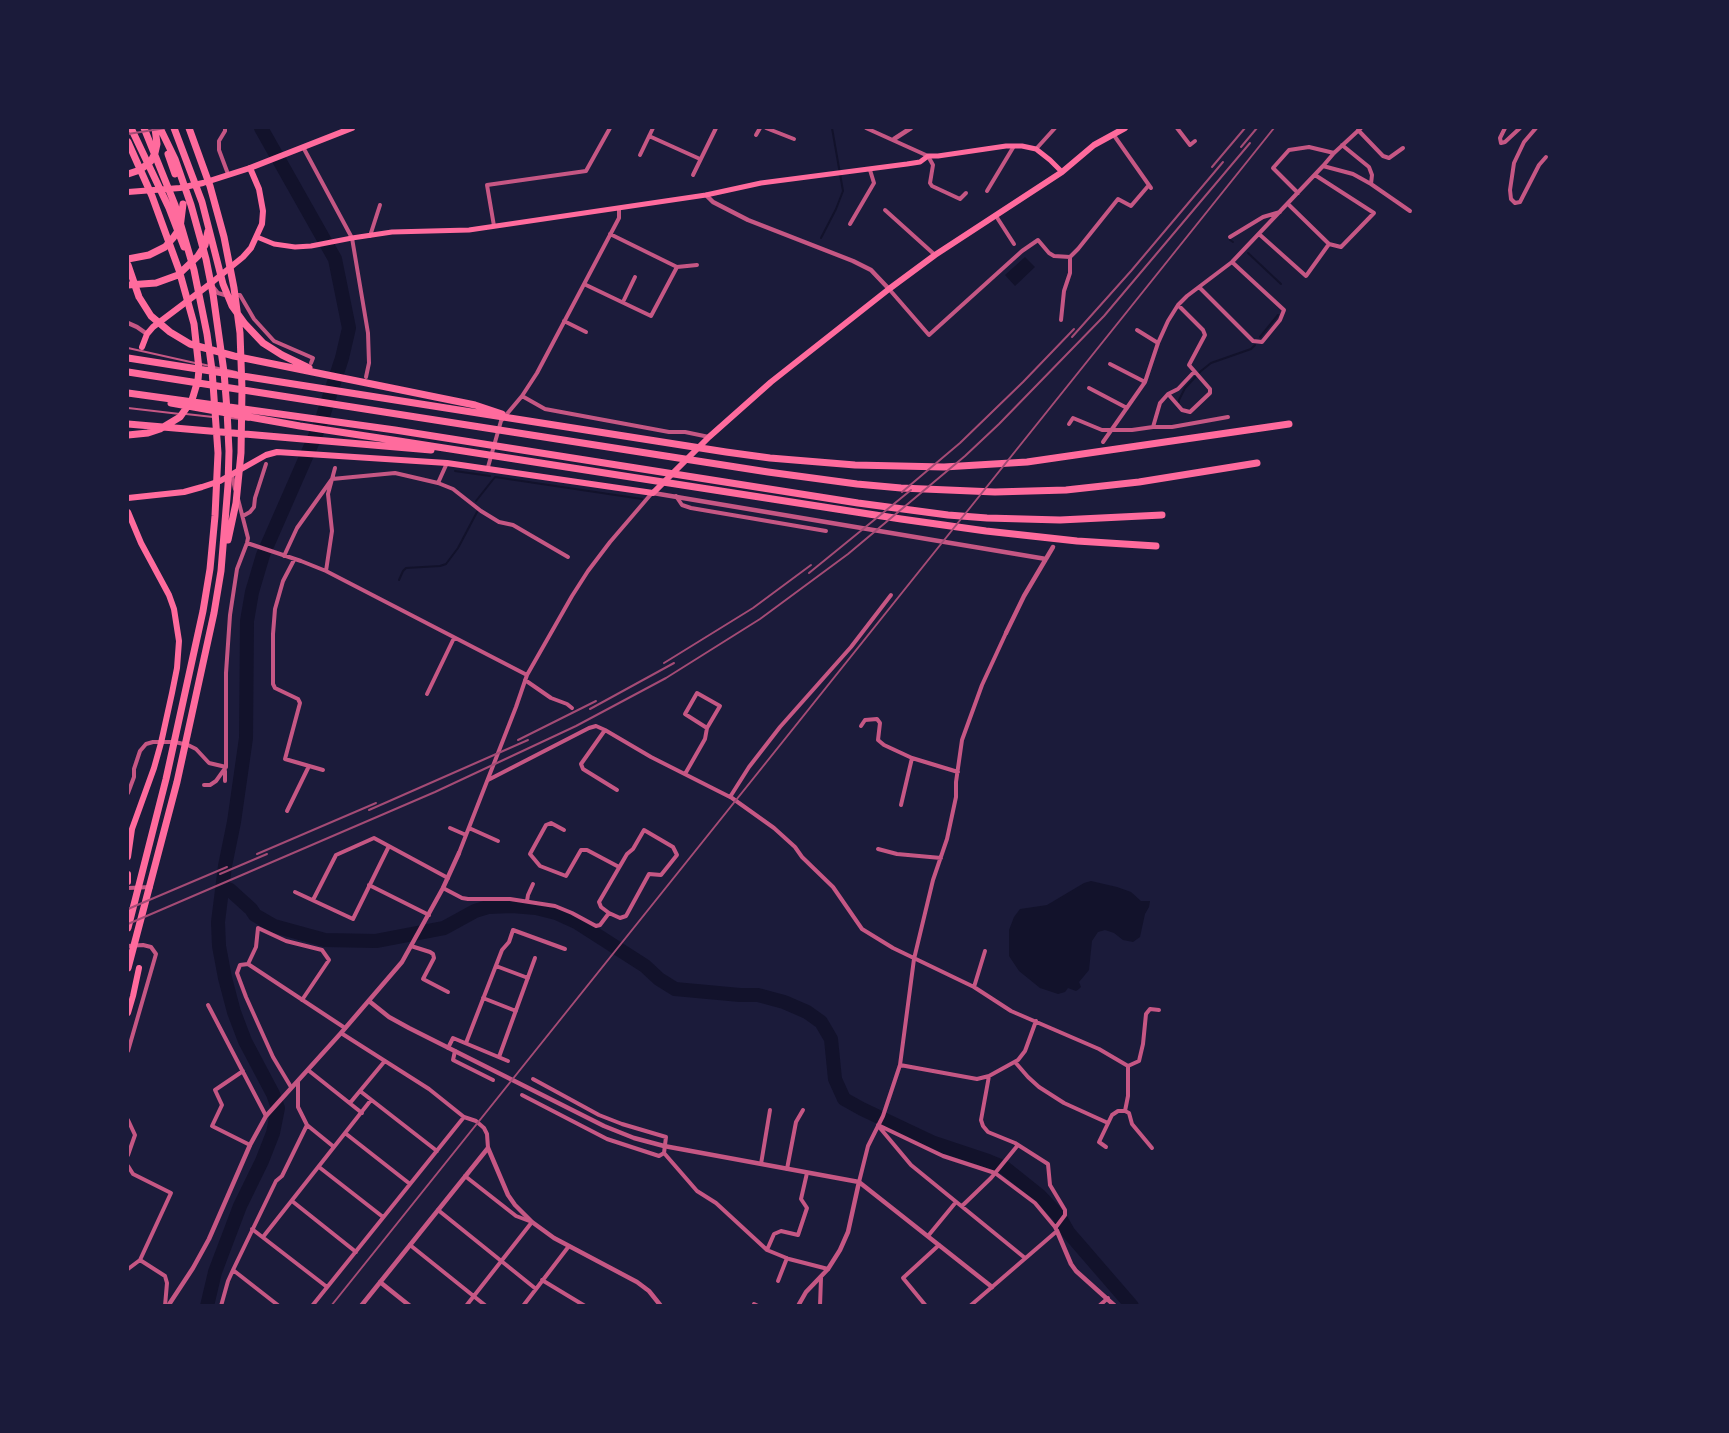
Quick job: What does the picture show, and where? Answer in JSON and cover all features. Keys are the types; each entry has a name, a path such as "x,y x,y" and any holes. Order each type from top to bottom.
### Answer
{"highway":[{"path":"131,128 170,208 201,301"},
{"path":"128,928 183,706 203,611 210,569 218,453 212,370 201,301 175,205 144,128"},
{"path":"128,174 140,170 151,161 157,144 158,128"},
{"path":"158,128 175,174"},
{"path":"158,128 183,182 199,234 211,283 219,333 229,451 221,571"},
{"path":"174,128 202,202 223,284 234,311 251,331 272,349 298,364 334,376"},
{"path":"179,128 193,164"},
{"path":"128,968 177,782 236,503 241,461 243,388 240,333 234,288 224,237 210,186 189,128"},
{"path":"128,142 152,196 179,270 194,324 199,369 192,400 180,417 148,433 128,433"},
{"path":"128,285 168,280 178,275 198,256 205,245 208,234 209,222 204,199"},
{"path":"128,259 149,255 165,247 180,228 183,204"},
{"path":"128,266 134,288 144,307 160,325 180,339 203,349 475,405 525,420"},
{"path":"128,358 726,452 812,462 932,466 1027,462 1288,424"},
{"path":"128,372 816,479 901,488 995,492 1099,487 1257,463"},
{"path":"128,394 303,417 948,515 1060,520 1162,515"},
{"path":"128,394 279,423 854,512 986,531 1077,541 1156,546"},
{"path":"128,424 484,454"}],"main road":[{"path":"128,192 180,188 203,183 261,164 352,128"},
{"path":"128,498 184,492 220,481 255,460 277,452 447,462 653,493 771,382 889,289 935,255 1062,172 1094,145 1125,128"},
{"path":"256,237 274,244 295,247 392,232 469,230 706,195 761,183 920,162 928,156 1014,146 1036,149 1062,172"},
{"path":"142,347 147,334 160,320 243,257 256,237 262,224 263,211 259,189 250,168"},
{"path":"128,512 141,543 169,595 174,609 179,641 161,743 132,829 128,857"},
{"path":"128,874 128,882"},
{"path":"128,1013 139,968"}],"street":[{"path":"225,128 219,141 219,150 229,175"},
{"path":"494,226 487,185 586,171 610,128"},
{"path":"640,155 653,128"},
{"path":"693,175 716,128"},
{"path":"756,135 760,128"},
{"path":"766,128 794,139"},
{"path":"866,128 928,156 933,165 930,183 932,186 960,199 966,193"},
{"path":"894,139 911,128"},
{"path":"1036,149 1055,128"},
{"path":"1177,128 1190,145 1195,141"},
{"path":"1505,128 1500,138 1501,143 1520,128"},
{"path":"1536,128 1524,142 1514,162 1510,199 1515,203 1520,202 1539,165 1546,158"},
{"path":"1103,442 1145,382 1158,343 1178,305 1232,262 1359,129 1383,156 1389,158 1403,148"},
{"path":"1060,320 1064,291 1070,273 1070,257 1118,199 1131,206 1150,187 1113,133"},
{"path":"649,136 700,159"},
{"path":"1342,145 1369,167 1372,175 1371,184"},
{"path":"987,192 1014,146"},
{"path":"1298,193 1273,168 1289,150 1309,147 1334,153"},
{"path":"300,148 350,238 368,333 369,363 366,377"},
{"path":"1323,166 1353,174 1410,211"},
{"path":"850,224 874,183 870,170"},
{"path":"1288,204 1329,244 1341,247 1374,213 1315,175"},
{"path":"706,195 713,202 748,220 853,261 870,270 929,335 1022,251 1038,240 1054,256 1070,257"},
{"path":"370,236 380,205"},
{"path":"489,467 501,422 537,373 619,218 619,207"},
{"path":"885,210 935,255"},
{"path":"1230,237 1263,217 1280,212"},
{"path":"996,216 1014,244"},
{"path":"610,234 677,267 697,265"},
{"path":"1259,234 1306,276 1329,244"},
{"path":"1199,287 1253,341 1262,342 1280,320 1284,310 1232,262"},
{"path":"584,284 651,316 677,267"},
{"path":"623,302 635,277"},
{"path":"210,284 218,293 226,296 240,295 265,333 274,341 313,358 311,363"},
{"path":"1168,394 1182,410 1190,412 1210,393 1210,388 1189,365 1204,335 1203,330 1178,305"},
{"path":"564,321 586,332"},
{"path":"128,323 147,334"},
{"path":"1137,330 1158,343"},
{"path":"1110,364 1145,382"},
{"path":"1153,427 1160,403 1194,372"},
{"path":"1089,388 1126,408"},
{"path":"522,396 544,409 669,432 685,432 710,437"},
{"path":"1069,424 1073,418 1102,430 1132,430 1172,427 1228,417"},
{"path":"438,483 447,462"},
{"path":"243,516 254,507 266,464"},
{"path":"326,571 332,531 328,494 335,468"},
{"path":"282,556 297,528 332,479 395,473 438,483 458,492 490,517 513,525 568,557"},
{"path":"225,781 226,673 230,615 237,569 250,544 232,475"},
{"path":"166,1305 193,1268 209,1239 250,1145 267,1114 369,1001 402,962 413,944 459,853 526,678 588,571 653,493 1046,559"},
{"path":"676,496 682,505 691,508 826,531"},
{"path":"250,544 326,571 526,678 551,698 572,708"},
{"path":"798,1305 806,1292 828,1269 848,1232 868,1146 900,1065 918,938 947,839 956,797 962,740 982,684 1006,633 1024,596 1053,547"},
{"path":"294,560 275,609 273,684 275,688 298,699 300,703 285,759 323,770"},
{"path":"731,797 749,767 780,727 851,647 891,595"},
{"path":"427,694 454,638"},
{"path":"685,774 705,740 707,728 720,706 697,693 685,714 707,728"},
{"path":"861,726 865,720 877,719 880,723 878,740 893,750 958,772"},
{"path":"488,780 589,728 596,726 605,730 651,757 731,797 774,828 833,887 862,929 914,959 974,987 1011,1011 1099,1049 1128,1066"},
{"path":"605,730 581,764 583,770 617,790"},
{"path":"128,793 140,751 146,744 153,742 188,744 209,763 226,767"},
{"path":"128,888 152,887 188,744"},
{"path":"901,805 912,758"},
{"path":"287,811 309,766"},
{"path":"204,785 216,781 226,767"},
{"path":"564,830 551,823 546,825 530,854 540,866 566,876 581,850 587,850 619,867"},
{"path":"450,828 466,836"},
{"path":"469,828 498,841"},
{"path":"644,830 673,847 677,855 660,875 649,873 626,916 620,918 609,913 601,907 599,902 644,830"},
{"path":"313,900 336,855 374,838 448,878"},
{"path":"295,892 353,920 388,846"},
{"path":"878,849 897,854 940,858"},
{"path":"527,901 533,884"},
{"path":"369,885 429,915"},
{"path":"443,888 468,899 510,899 555,906 596,926 600,926 609,913"},
{"path":"248,964 256,947 258,928 286,941 322,950 330,960 302,1000"},
{"path":"466,1043 502,950 509,942 513,930 565,949"},
{"path":"413,944 433,954 434,958 423,979 448,992"},
{"path":"128,946 151,947 156,954 128,1051"},
{"path":"974,987 985,951"},
{"path":"499,1057 535,958"},
{"path":"289,1090 237,973 240,964 248,964 302,1000 384,1062 429,1089 464,1117 476,1121 487,1134 488,1148 508,1195 532,1222 569,1246 637,1282 649,1291 661,1305"},
{"path":"496,966 528,978"},
{"path":"483,998 516,1011"},
{"path":"369,1001 389,1017 448,1048 604,1126 634,1138 664,1146 859,1182 992,1287"},
{"path":"208,1005 267,1114"},
{"path":"1128,1066 1139,1061 1146,1014 1150,1009 1159,1010"},
{"path":"900,1065 976,1079 989,1076 1015,1062 1025,1051 1035,1021"},
{"path":"448,1048 453,1038 508,1061"},
{"path":"455,1051 453,1060 493,1080"},
{"path":"350,1103 384,1062"},
{"path":"1015,1062 1028,1077 1047,1092 1064,1103 1108,1123"},
{"path":"1125,1111 1128,1096 1128,1066"},
{"path":"308,1070 362,1113"},
{"path":"243,1071 215,1090 222,1105 212,1126 250,1145"},
{"path":"970,1305 1056,1229 1065,1215 1065,1210 1050,1185 1048,1164 1018,1144 988,1132 983,1126 981,1120 989,1076"},
{"path":"533,1079 599,1115 622,1125 666,1137 664,1153 697,1191 716,1203 767,1250 828,1269"},
{"path":"298,1080 298,1107 306,1125 334,1147"},
{"path":"360,1091 437,1151"},
{"path":"522,1095 607,1139 659,1156 664,1153"},
{"path":"263,1237 371,1100"},
{"path":"761,1164 770,1110"},
{"path":"787,1169 796,1122 803,1110"},
{"path":"1106,1147 1099,1142 1112,1115 1118,1111 1125,1111 1129,1113 1132,1124 1152,1148"},
{"path":"312,1305 464,1117"},
{"path":"128,1120 135,1135 128,1155"},
{"path":"880,1120 943,1156 997,1171 1035,1203 1056,1229 1076,1271 1115,1305"},
{"path":"880,1120 911,1165 1025,1258"},
{"path":"221,1305 228,1281 252,1228 276,1181 282,1176 306,1125"},
{"path":"345,1133 410,1184"},
{"path":"962,1206 997,1171 1018,1144"},
{"path":"361,1305 488,1148"},
{"path":"128,1166 133,1174 171,1193 140,1260 128,1269"},
{"path":"319,1167 383,1217"},
{"path":"767,1250 774,1234 781,1231 798,1235 807,1208 801,1199 807,1173"},
{"path":"465,1176 516,1216 532,1222"},
{"path":"292,1201 356,1252"},
{"path":"928,1236 956,1202"},
{"path":"438,1210 536,1289"},
{"path":"466,1305 532,1222"},
{"path":"252,1228 327,1287"},
{"path":"410,1245 486,1305"},
{"path":"926,1305 903,1278 939,1245"},
{"path":"523,1305 569,1246"},
{"path":"778,1281 787,1258"},
{"path":"140,1260 165,1276 166,1305"},
{"path":"233,1269 279,1305"},
{"path":"820,1305 821,1278"},
{"path":"542,1280 585,1305"},
{"path":"380,1282 410,1305"},
{"path":"1099,1305 1108,1298"}],"lane":[{"path":"128,348 291,384"},
{"path":"128,408 279,423"}],"shaded area":[{"path":"1025,257 1035,267 1015,286 1005,275"},
{"path":"1091,881 1131,892 1141,901 1150,901 1140,937 1133,942 1123,940 1105,930 1098,932 1092,941 1089,970 1079,982 1081,987 1079,989 1076,991 1068,988 1065,992 1058,994 1040,988 1019,971 1009,956 1009,930 1014,917 1020,909 1047,905"}],"waterway":[{"path":"207,1306 215,1272 240,1206 273,1133 278,1108 245,1041 234,1012 219,946 218,922 225,866 246,738 247,621 252,592 263,555 320,425 342,358 349,328 335,259 261,128"},
{"path":"821,238 843,191 832,128"},
{"path":"1248,253 1281,284"},
{"path":"1260,337 1278,315"},
{"path":"1179,402 1185,388 1211,363 1251,349 1255,345"},
{"path":"455,471 490,476"},
{"path":"476,501 495,477 642,499"},
{"path":"399,580 406,568 446,564 458,548 477,512"},
{"path":"223,887 230,890 255,915 274,926 325,940 376,941 444,928 475,911 488,907 536,908 556,913 578,923 645,966 675,989 758,995 784,1002 807,1012 821,1022 831,1039 835,1079 844,1099 934,1143 1005,1168 1040,1196 1059,1216 1068,1232 1132,1306"}],"railway":[{"path":"128,134 166,128"},
{"path":"1212,167 1245,128"},
{"path":"1241,147 1257,128"},
{"path":"331,1306 1274,128"},
{"path":"128,924 435,792 576,726 666,678 760,619 848,554 965,456 999,424 1104,316 1250,143"},
{"path":"1072,337 1223,162"},
{"path":"902,492 960,443 1074,329"},
{"path":"809,573 911,490"},
{"path":"664,663 753,608 811,565"},
{"path":"590,709 674,663"},
{"path":"518,740 596,701"},
{"path":"369,810 528,740"},
{"path":"257,854 376,803"},
{"path":"220,874 267,854"},
{"path":"128,909 227,867"}]}
